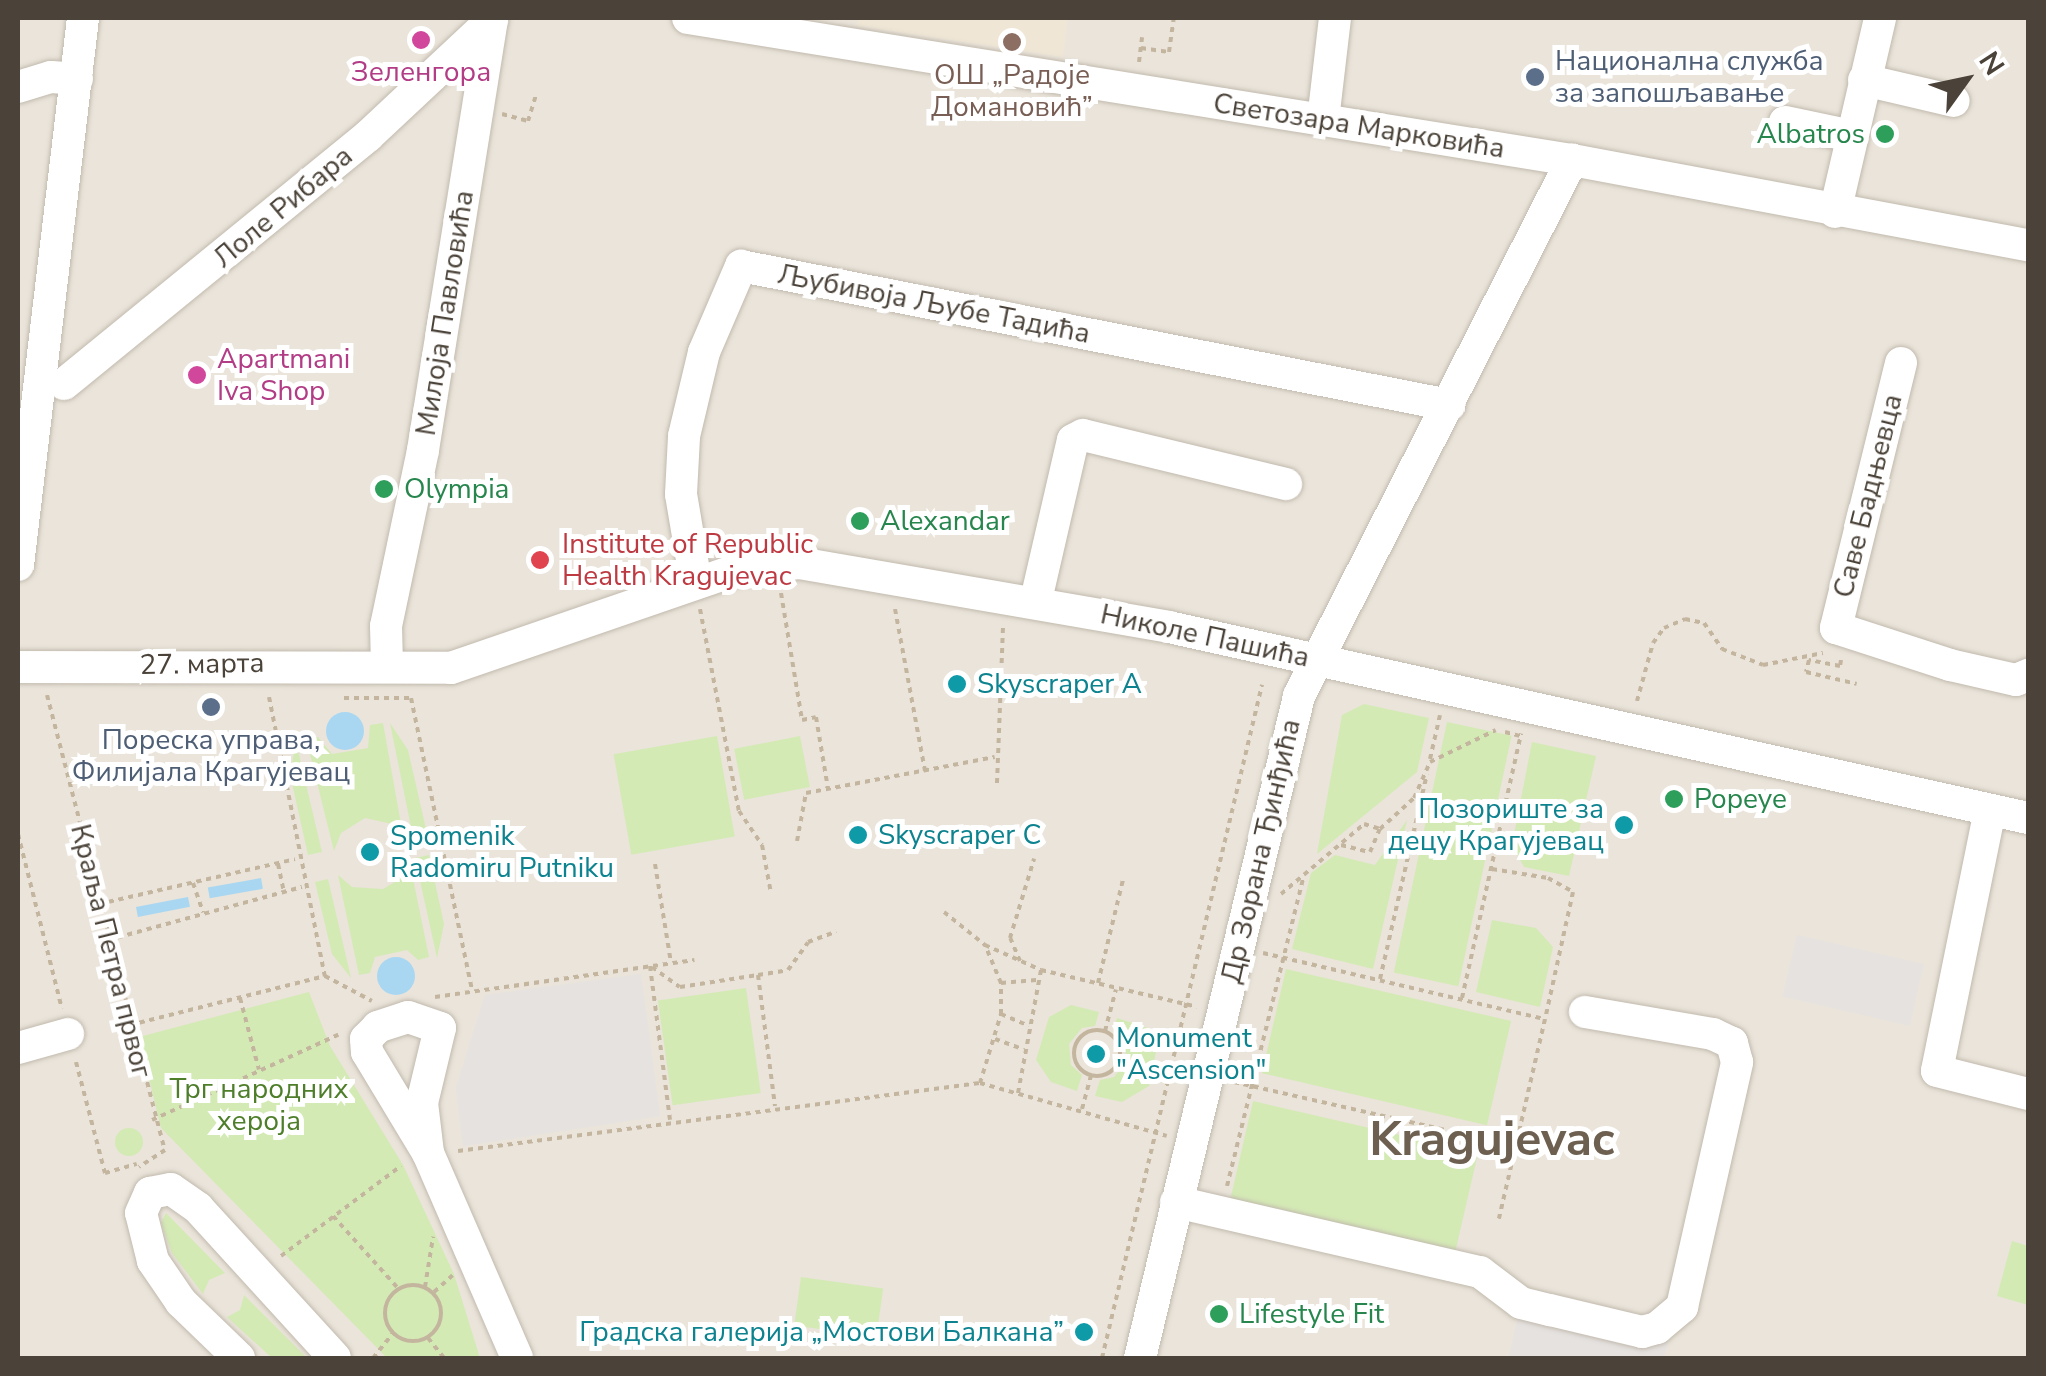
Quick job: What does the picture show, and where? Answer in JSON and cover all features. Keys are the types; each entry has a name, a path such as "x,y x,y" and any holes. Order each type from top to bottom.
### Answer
{"street":[{"path":"18,565 83,18"},
{"name":"Светозара Марковића","path":"688,18 1572,160 2028,245"},
{"path":"1323,120 1335,18"},
{"path":"1835,212 1880,18"},
{"name":"Милоја Павловића","path":"386,666 386,626 404,521 423,450 492,19"},
{"name":"Лоле Рибара","path":"41,369 368,136 492,19"},
{"path":"18,86 52,77 77,80"},
{"path":"1864,80 1954,101"},
{"path":"1785,122 1852,136"},
{"name":"Др Зорана Ђинђића","path":"1140,1358 1242,936 1283,745 1317,660 1572,160"},
{"name":"Љубивоја Љубе Тадића","path":"696,583 680,494 684,436 704,352 742,266 1449,405"},
{"name":"Саве Бадњевца","path":"1901,363 1836,628 1950,665 2016,680 2028,675"},
{"path":"1020,597 1073,440 1084,435 1286,484"},
{"name":"Николе Пашића","path":"386,666 474,664 696,583 776,564 888,575 1020,597 1447,686 1524,720 1629,730 2028,818"},
{"name":"27. марта","path":"32,666 386,666"},
{"path":"1990,810 1938,1071 2028,1094"},
{"path":"1176,1202 1480,1272 1521,1302 1642,1332 1682,1307 1736,1062 1732,1043 1713,1034 1585,1012"},
{"path":"18,1048 68,1034"},
{"path":"428,1154 515,1355"},
{"path":"239,1358 181,1302 153,1260 141,1213 150,1193 171,1189 185,1197 335,1358"}],"path":[{"path":"1141,48 1169,52 1174,18"},
{"path":"478,107 528,121 536,94"},
{"path":"776,564 802,720 816,717 828,789"},
{"path":"888,575 925,770"},
{"path":"696,583 735,796 762,845 770,892"},
{"path":"997,783 995,758 1020,597"},
{"path":"1629,730 1653,643 1674,622 1696,619 1722,649 1763,665 1828,652"},
{"path":"1840,666 1809,660 1806,672 1857,684"},
{"name":"Краља Петра првог","path":"32,666 46,688 152,1120 165,1150 137,1164 150,1193"},
{"path":"1102,1358 1262,684"},
{"path":"1380,980 1447,686"},
{"path":"130,1025 325,976 296,859 269,697 286,697"},
{"path":"339,698 411,698 472,990 694,960"},
{"path":"1340,845 1370,852 1380,830 1414,798 1430,762 1494,730 1524,720"},
{"path":"1462,999 1524,720"},
{"path":"797,840 806,793 995,758"},
{"path":"1380,830 1364,824 1304,874 1242,936 1282,958 1544,1019"},
{"path":"100,904 296,859"},
{"path":"1020,961 1010,938 1034,859"},
{"path":"278,864 284,892"},
{"path":"655,864 671,963"},
{"path":"1491,868 1548,878 1573,892 1500,1219"},
{"path":"1221,1213 1304,874"},
{"path":"1098,983 1123,880"},
{"path":"194,883 203,914"},
{"path":"108,940 303,887"},
{"path":"944,912 984,946 1040,970 1224,1012"},
{"path":"650,966 680,988 758,976 788,970 808,942 836,932"},
{"path":"980,1083 1001,1014 1001,983 984,946"},
{"path":"650,966 670,1120"},
{"path":"1018,1093 1040,970"},
{"path":"758,976 775,1106"},
{"path":"1001,983 1038,980"},
{"path":"1104,1031 1116,989"},
{"path":"240,997 259,1070"},
{"path":"1001,1014 1028,1026"},
{"path":"1104,1031 1117,1041 1120,1056 1110,1072 1091,1075 1076,1063 1075,1045 1084,1033 1104,1031"},
{"path":"152,1120 338,1035"},
{"path":"996,1039 1023,1050"},
{"path":"1082,1111 1091,1075"},
{"path":"1207,1076 1507,1144"},
{"path":"259,1273 386,1175 428,1154 775,1106 980,1083 1191,1142"},
{"path":"333,1216 398,1289"},
{"path":"425,1287 436,1220"},
{"path":"433,1292 467,1269"},
{"path":"425,1287 433,1292 441,1316 428,1338 413,1341 393,1333 385,1310 398,1289 425,1287"},
{"path":"374,1358 393,1333"},
{"path":"428,1338 444,1358"}],"shaded area":[{"path":"18,18 2028,18 2028,1358 18,1358"},
{"name":"ОШ „Радоје Домановић”","path":"858,18 1068,18 1063,57 857,26"},
{"path":"1797,935 1924,964 1909,1026 1783,996"},
{"path":"641,974 660,1116 463,1146 456,1088 485,995"},
{"path":"1523,1294 1671,1326 1664,1358 1509,1358"}],"green space":[{"path":"1364,704 1429,718 1417,772 1317,854 1342,715"},
{"path":"1447,722 1512,736 1458,986 1394,972"},
{"path":"383,723 403,835 392,824 365,818 341,833 334,851 306,738 318,737 332,754 368,748 370,725"},
{"path":"390,723 408,750 426,829 412,832"},
{"path":"717,736 735,836 631,855 614,754"},
{"path":"800,736 810,787 744,800 734,749"},
{"path":"296,742 322,852 308,855 290,774"},
{"path":"1532,742 1596,756 1569,876 1524,867 1512,845"},
{"path":"1407,820 1373,969 1292,949 1311,873 1335,855 1375,865"},
{"path":"429,855 444,924 437,958 415,858"},
{"path":"409,859 429,957 418,960 407,950 375,957 370,973 359,975 338,875 352,887 383,889 398,880"},
{"path":"328,879 351,978 332,954 315,882"},
{"path":"1492,920 1536,928 1553,947 1540,1007 1476,992"},
{"path":"1286,969 1511,1021 1487,1125 1262,1073"},
{"path":"746,988 761,1093 673,1105 658,1000"},
{"name":"Трг народних хероја","path":"309,992 330,1046 403,1165 454,1274 480,1358 387,1358 161,1128 139,1037"},
{"path":"1071,1005 1099,1012 1095,1026 1082,1028 1069,1044 1071,1065 1082,1075 1077,1091 1051,1082 1036,1060 1049,1017"},
{"path":"1117,1018 1148,1028 1157,1047 1149,1086 1122,1102 1095,1096 1100,1080 1114,1077 1127,1060 1123,1039 1113,1031"},
{"path":"1253,1101 1478,1153 1454,1257 1229,1205"},
{"path":"129,1128 139,1132 143,1142 139,1152 129,1156 119,1152 115,1142 119,1132"},
{"path":"166,1213 225,1273 209,1280 203,1294 172,1253 161,1223"},
{"path":"2012,1241 2028,1246 2028,1305 1997,1296"},
{"path":"801,1277 883,1289 876,1337 794,1326"},
{"path":"244,1295 307,1358 272,1358 227,1317 240,1310"}],"water":[{"path":"345,712 359,717 364,731 359,745 345,750 331,745 326,731 331,717"},
{"path":"261,878 263,889 210,898 208,887"},
{"path":"188,897 190,907 138,917 136,907"},
{"path":"396,957 410,962 415,976 410,990 396,995 382,990 377,976 382,962"}],"place":[{"name":"Зеленгора","path":"421,40"},
{"name":"ОШ „Радоје Домановић”","path":"1012,42"},
{"name":"Национална служба за запошљавање","path":"1535,77"},
{"name":"Albatros","path":"1885,134"},
{"name":"Apartmani Iva Shop","path":"197,375"},
{"name":"Olympia","path":"384,489"},
{"name":"Alexandar","path":"860,521"},
{"name":"Institute of Republic Health Kragujevac","path":"540,560"},
{"name":"Skyscraper A","path":"957,684"},
{"name":"Пореска управа, Филијала Крагујевац","path":"211,707"},
{"name":"Popeye","path":"1674,799"},
{"name":"Позориште за децу Крагујевац","path":"1624,825"},
{"name":"Skyscraper C","path":"858,835"},
{"name":"Spomenik Radomiru Putniku","path":"370,852"},
{"name":"Monument \"Ascension\"","path":"1096,1054"},
{"name":"Lifestyle Fit","path":"1219,1314"},
{"name":"Градска галерија „Мостови Балкана”","path":"1084,1332"}],"district":[{"name":"Kragujevac","path":"1492,1140"}]}
